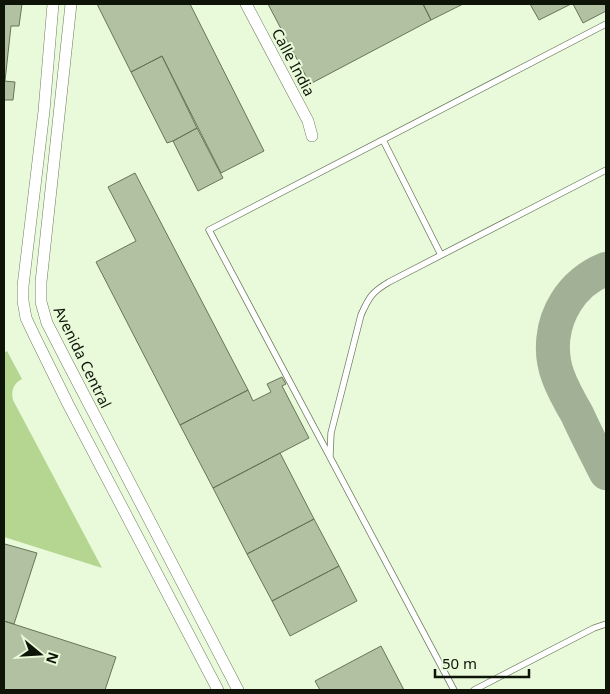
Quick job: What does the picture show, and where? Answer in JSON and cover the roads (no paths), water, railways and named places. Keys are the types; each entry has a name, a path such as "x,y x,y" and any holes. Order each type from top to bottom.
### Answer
{"street":[{"path":"53,4 44,110 23,286 26,318 72,412 218,690"},
{"name":"Avenida Central","path":"71,4 41,282 41,302 48,323 67,362 238,690"},
{"name":"Calle India","path":"246,4 308,121 312,136"}],"lane":[{"path":"454,690 209,230 606,24"},
{"path":"383,140 441,255"},
{"path":"330,458 331,433 361,315 369,297 389,282 606,170"},
{"path":"474,690 594,628 606,624"}]}
